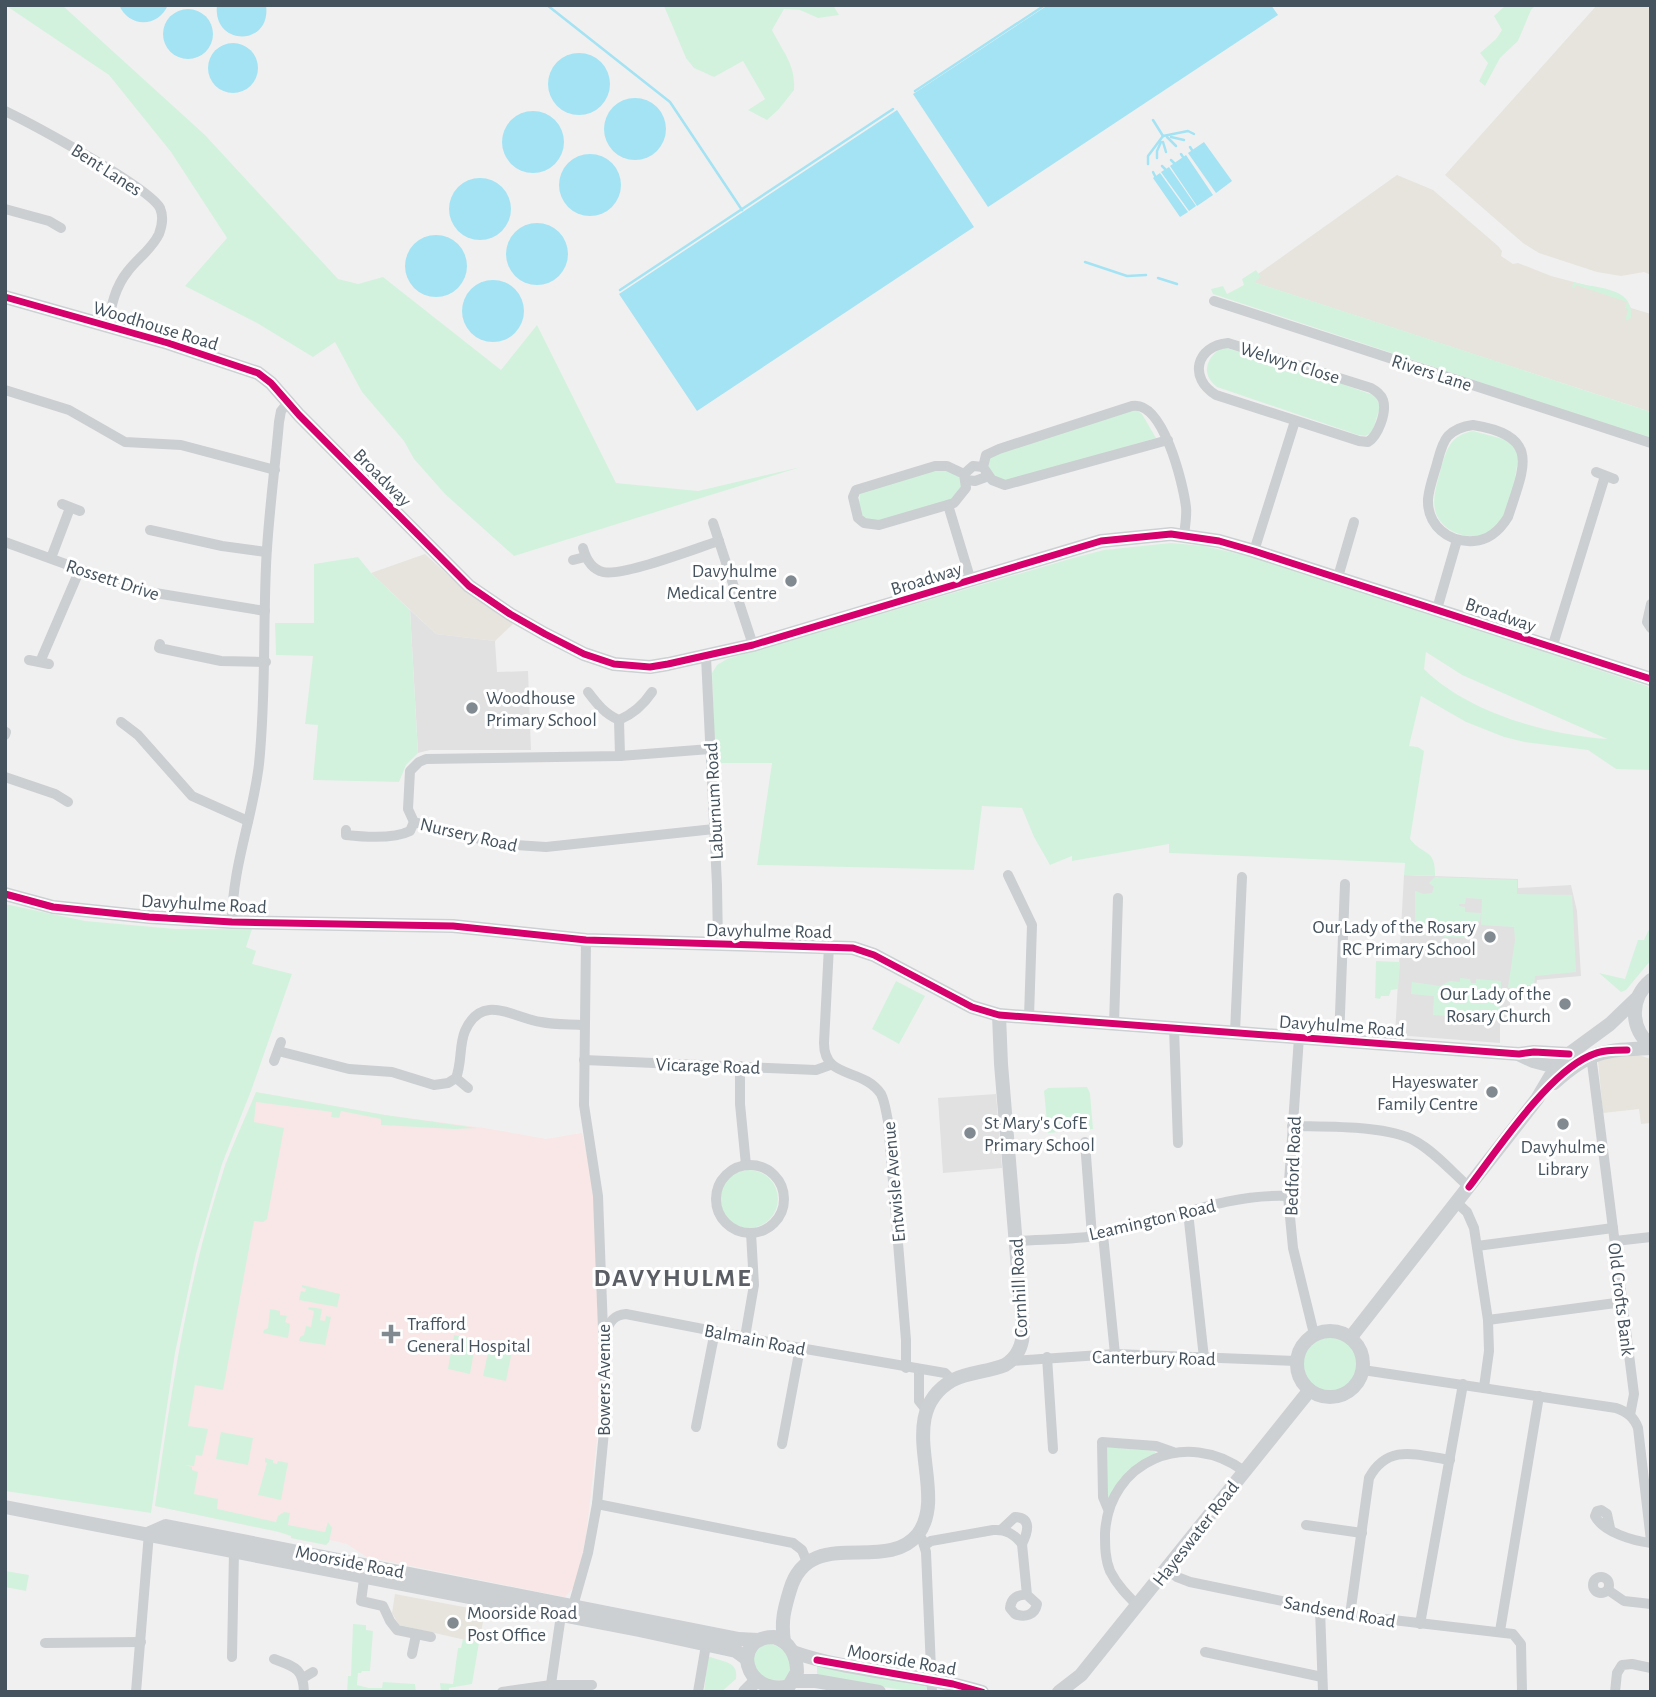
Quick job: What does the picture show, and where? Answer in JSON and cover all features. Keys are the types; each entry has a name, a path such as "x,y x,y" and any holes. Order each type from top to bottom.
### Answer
{"street":[{"name":"Bent Lanes","path":"5,111 94,161 146,195 160,209 163,220 159,235 121,283 111,307 108,326"},
{"path":"5,209 49,221 61,228"},
{"name":"Woodhouse Road","path":"5,297 258,373 289,401"},
{"name":"Rivers Lane","path":"1214,301 1651,443"},
{"name":"Welwyn Close","path":"1228,343 1371,388 1383,399 1384,407 1376,435 1368,442 1295,421 1216,395 1205,388 1199,369 1206,351 1212,346 1228,343"},
{"path":"5,390 69,410 125,442 181,445 275,470"},
{"path":"232,922 234,881 259,765 266,662 266,552 281,411 289,401"},
{"name":"Broadway","path":"289,401 299,415 469,586 511,615 584,654 614,664 650,667 706,657 1101,541 1184,535 1254,551 1651,679"},
{"path":"965,477 980,471 986,455 999,449 1138,405 1150,411 1168,440 1185,499 1184,535"},
{"path":"1254,551 1295,421"},
{"path":"1466,426 1481,426 1509,435 1522,450 1523,465 1508,517 1490,537 1471,541 1457,540 1437,528 1429,508 1430,489 1443,444 1456,430 1466,426"},
{"path":"980,471 994,482 1005,485 1168,440"},
{"path":"935,466 947,466 965,477 963,494 948,505 879,525 871,525 858,518 853,498 860,488 935,466"},
{"path":"965,477 980,471"},
{"path":"1552,648 1605,476"},
{"path":"948,505 971,581"},
{"path":"51,558 70,508"},
{"path":"1338,577 1354,522"},
{"path":"713,523 753,645"},
{"path":"150,530 222,546 266,552"},
{"path":"1437,608 1457,540"},
{"path":"573,560 584,552 596,570 615,573 719,541"},
{"name":"Rossett Drive","path":"5,542 149,593 265,611"},
{"path":"29,660 45,663 80,569"},
{"path":"1651,604 1647,622 1651,628"},
{"path":"160,644 159,648 213,660 266,662"},
{"name":"Laburnum Road","path":"706,657 718,945"},
{"path":"588,692 610,716 619,720"},
{"path":"619,720 645,702 652,692"},
{"path":"619,720 620,756"},
{"path":"121,722 138,735 192,796 248,821"},
{"name":"Nursery Road","path":"710,749 620,756 426,759 414,766 408,779 408,810 414,822 499,844 546,847 714,829"},
{"path":"5,777 55,794 68,802"},
{"path":"346,831 346,835 360,836 403,834 410,831 414,822"},
{"path":"1008,875 1032,925 1028,1017"},
{"path":"1235,1032 1242,877"},
{"path":"1339,1040 1345,884"},
{"name":"Davyhulme Road","path":"5,894 35,904 83,911 232,922 453,926 586,940 829,946 864,951 972,1007 999,1015 1519,1054"},
{"path":"1114,1024 1118,898"},
{"name":"Bowers Avenue","path":"551,1688 561,1610 588,1553 597,1504 606,1411 598,1196 584,1112 586,940"},
{"path":"829,946 824,1051 830,1065"},
{"path":"1350,1338 1563,1069 1569,1054 1610,1024 1636,999 1650,980"},
{"path":"1636,999 1634,1017 1637,1029 1651,1047"},
{"path":"278,1051 349,1069 392,1072 434,1085 449,1083 456,1078 465,1031 473,1020 485,1011 501,1009 539,1022 584,1025"},
{"name":"Cornhill Road","path":"953,1381 996,1369 1012,1361 1021,1347 1023,1330 999,1015"},
{"path":"1174,1028 1178,1143"},
{"name":"Bedford Road","path":"1298,1037 1288,1196 1293,1248 1314,1334"},
{"path":"1519,1054 1563,1069 1591,1055 1651,1047"},
{"path":"1519,1054 1569,1054"},
{"name":"Old Crofts Bank","path":"1591,1055 1634,1394 1630,1415 1636,1422 1638,1434 1651,1542"},
{"name":"Vicarage Road","path":"584,1060 816,1070 830,1065"},
{"name":"Entwisle Avenue","path":"830,1065 867,1081 883,1097 886,1108 906,1366"},
{"path":"740,1066 740,1104 746,1165"},
{"path":"456,1078 468,1088"},
{"path":"1292,1126 1361,1129 1406,1137 1417,1142 1469,1187"},
{"path":"1084,1143 1115,1354"},
{"path":"746,1165 766,1168 774,1174 780,1182 784,1202 777,1220 769,1227 751,1233 729,1226 721,1217 716,1195 719,1184 726,1175 735,1168 746,1165"},
{"name":"Leamington Road","path":"1016,1241 1098,1235 1249,1197 1288,1196"},
{"path":"1457,1203 1471,1219 1488,1320 1489,1351 1484,1387"},
{"path":"1188,1212 1204,1358"},
{"path":"1477,1246 1613,1228"},
{"path":"745,1337 754,1285 751,1233"},
{"path":"1615,1241 1651,1237"},
{"path":"1488,1320 1623,1302"},
{"name":"Balmain Road","path":"603,1336 616,1316 626,1314 800,1349 945,1373 953,1381"},
{"path":"1329,1330 1338,1331 1350,1338 1361,1351 1363,1370 1360,1380 1346,1394 1327,1398 1309,1391 1297,1373 1299,1350 1314,1334 1329,1330"},
{"path":"696,1427 715,1331"},
{"path":"782,1444 800,1349"},
{"name":"Canterbury Road","path":"1012,1361 1115,1354 1296,1361"},
{"path":"1047,1357 1053,1449"},
{"path":"919,1370 919,1401 927,1411"},
{"path":"1363,1370 1616,1408 1630,1415"},
{"path":"931,1686 923,1544 927,1501 923,1431 927,1411 934,1399 953,1381"},
{"path":"1420,1624 1462,1384"},
{"name":"Hayeswater Road","path":"1059,1692 1081,1675 1309,1391"},
{"path":"1500,1631 1539,1396"},
{"path":"1638,1434 1651,1437"},
{"path":"1108,1509 1103,1497 1102,1442 1156,1446 1174,1452"},
{"path":"1137,1605 1117,1584 1109,1567 1105,1545 1108,1509 1118,1491 1137,1469 1157,1457 1174,1452 1191,1451 1218,1455 1244,1471"},
{"path":"1350,1615 1369,1478 1376,1466 1385,1457 1410,1453 1450,1460"},
{"path":"597,1504 793,1543 802,1550 807,1562"},
{"name":"Moorside Road","path":"5,1507 149,1533 235,1544 561,1610 736,1651 747,1659"},
{"path":"1001,1530 1015,1517 1024,1519 1027,1523 1028,1529 1022,1544 1027,1595"},
{"path":"1306,1525 1362,1533"},
{"path":"1610,1528 1625,1537 1651,1542"},
{"path":"782,1617 751,1646 747,1659 750,1687 773,1691 790,1686 797,1664 788,1647 782,1617 792,1582 807,1562 833,1553 897,1549 1001,1530 1012,1534 1022,1544"},
{"path":"135,1692 149,1533"},
{"path":"232,1657 235,1544"},
{"name":"Sandsend Road","path":"1167,1569 1190,1582 1350,1615 1500,1631 1517,1636 1522,1649 1522,1692"},
{"path":"365,1570 361,1601 386,1608 390,1622 397,1630 431,1637"},
{"path":"1608,1590 1624,1601 1651,1604"},
{"path":"1320,1609 1322,1692"},
{"name":"Moorside Road","path":"561,1610 738,1639 760,1639"},
{"path":"412,1654 416,1634"},
{"path":"760,1639 774,1637 788,1647"},
{"path":"45,1643 141,1643"},
{"path":"698,1692 706,1645"},
{"name":"Moorside Road","path":"788,1647 817,1660 931,1686 982,1692"},
{"path":"1205,1653 1322,1676"},
{"path":"280,1665 293,1666 308,1675 304,1692"},
{"path":"1615,1692 1617,1673 1622,1665 1651,1668"},
{"name":"Hayeswater Road","path":"1078,1692 1081,1675"},
{"name":"Moorside Road","path":"790,1686 816,1681 879,1692"},
{"path":"502,1692 587,1682"}],"shaded area":[{"path":"1597,5 1651,5 1651,275 1644,272 1621,276 1597,272 1539,253 1523,243 1445,175"},
{"path":"1397,175 1433,190 1498,246 1502,251 1501,256 1513,264 1518,263 1551,276 1600,289 1627,301 1631,308 1651,314 1651,412 1253,282 1260,277 1258,274"},
{"path":"425,554 462,588 513,624 495,641 436,634 371,573"},
{"name":"Woodhouse Primary School","path":"410,610 436,634 495,641 497,672 528,671 531,750 430,750 418,753"},
{"name":"Our Lady of the Rosary RC Primary School","path":"1404,875 1518,879 1518,888 1571,885 1577,911 1581,976 1537,980 1536,988 1510,991 1510,1020 1500,1020 1500,1043 1395,1035"},
{"path":"1638,1055 1651,1059 1651,1123 1641,1124 1639,1109 1603,1113 1598,1061 1601,1058"},
{"name":"Trafford General Hospital","path":"256,1092 546,1139 582,1133 594,1188 600,1413 586,1536 576,1585 565,1597 367,1557 347,1544 330,1540 326,1545 291,1538 279,1532 155,1506 179,1353 200,1255 225,1165"},
{"name":"St Mary's CofE Primary School","path":"996,1094 1002,1168 943,1173 938,1098"},
{"path":"395,1594 485,1611 479,1643 399,1625 392,1613"}],"green space":[{"path":"5,5 62,5 205,135 338,279 358,284 383,277 501,370 537,325 616,483 698,491 801,467 514,556 445,494 414,459 404,441 362,392 335,342 313,357 257,323 185,286 227,238 171,152 109,75"},
{"path":"833,5 839,15 818,18 800,10 784,9 772,30 791,66 794,90 767,120 748,110 765,99 743,61 714,77 694,68 686,58 664,6"},
{"path":"1506,5 1536,5 1531,10 1518,41 1500,58 1485,86 1479,81 1488,63 1480,53 1502,30 1494,16"},
{"path":"1256,270 1261,277 1254,282 1651,412 1651,439 1213,294 1211,289 1223,286 1227,294 1244,285 1242,279"},
{"path":"1574,282 1621,294 1627,300 1631,308 1631,318 1625,321 1627,302 1576,285 1574,289"},
{"path":"1223,347 1376,396 1380,407 1372,433 1358,435 1217,387 1208,377 1207,366 1212,356"},
{"path":"1137,410 1156,438 1006,481 991,476 986,461 989,456"},
{"path":"1473,431 1507,440 1518,451 1512,491 1501,520 1488,532 1470,536 1461,535 1445,526 1435,510 1434,499 1448,449 1455,439"},
{"path":"933,469 959,475 962,485 951,500 877,522 863,517 861,491"},
{"path":"1171,543 1204,546 1266,560 1647,686 1651,690 1651,770 1616,769 1588,750 1504,737 1466,722 1421,696 1409,746 1424,751 1410,839 1431,856 1435,876 1404,875 1405,863 1169,853 1169,844 1072,861 1072,856 1050,865 1022,808 982,806 974,870 757,865 772,763 715,763 712,673 717,665 727,659 1104,550","holes":["1426,652 1462,675 1607,739 1559,732 1509,719 1462,698 1424,669"]},
{"path":"358,557 410,610 418,753 406,765 399,782 313,780 318,725 305,724 313,656 276,655 275,623 314,623 314,564"},
{"path":"1435,877 1517,880 1517,894 1572,895 1576,972 1535,976 1534,985 1527,985 1526,989 1508,988 1515,940 1514,927 1481,925 1482,899 1466,898 1465,904 1459,904 1465,907 1465,912 1481,913 1480,922 1458,921 1458,924 1474,925 1473,938 1444,937 1445,923 1456,923 1432,922 1431,935 1420,934 1421,921 1415,921 1415,891 1432,893 1434,887 1429,883"},
{"path":"5,904 85,921 176,929 252,929 246,947 256,951 252,964 292,974 222,1164 196,1254 175,1353 151,1513 5,1491"},
{"path":"1651,925 1651,960 1626,990 1621,992 1599,973 1625,979 1638,940 1644,940"},
{"path":"1376,961 1400,962 1398,989 1391,990 1389,996 1381,996 1380,999 1375,998"},
{"path":"1460,978 1470,979 1471,983 1476,983 1476,979 1501,981 1500,1019 1433,1015 1434,996 1411,994 1412,982 1440,986 1450,981 1460,982"},
{"path":"896,981 925,996 899,1044 872,1029"},
{"path":"1087,1087 1090,1093 1093,1129 1048,1133 1044,1091 1048,1088"},
{"path":"256,1092 477,1128 381,1125 381,1119 341,1111 339,1118 331,1117 332,1112 256,1102 254,1122 284,1128 267,1219 263,1222 254,1221 223,1390 195,1385 188,1426 208,1429 202,1456 196,1455 194,1466 185,1465 198,1472 194,1494 218,1499 217,1509 276,1522 278,1516 284,1512 290,1513 288,1525 325,1532 328,1522 332,1528 326,1545 291,1538 279,1532 155,1506 174,1377 201,1249 225,1166"},
{"path":"749,1170 765,1175 773,1183 778,1199 773,1215 765,1223 749,1228 733,1223 725,1215 720,1199 725,1183 733,1175"},
{"path":"302,1285 340,1294 337,1307 299,1300 301,1291 305,1292 306,1289"},
{"path":"270,1309 287,1316 285,1322 290,1324 288,1338 263,1333 268,1328"},
{"path":"308,1309 322,1309 320,1320 325,1321 326,1316 331,1317 325,1345 299,1341 306,1326 311,1327 314,1311"},
{"path":"454,1335 473,1339 468,1349 474,1351 470,1374 448,1369"},
{"path":"1324,1336 1336,1336 1346,1340 1354,1348 1358,1364 1354,1380 1346,1388 1336,1392 1324,1392 1314,1388 1306,1380 1302,1370 1302,1358 1306,1348 1314,1340"},
{"path":"490,1343 517,1348 517,1351 512,1351 506,1381 483,1376"},
{"path":"221,1432 253,1438 248,1465 216,1459"},
{"path":"1106,1447 1156,1451 1128,1472 1109,1497"},
{"path":"265,1458 277,1464 278,1461 288,1463 281,1500 258,1495 267,1463"},
{"path":"5,1571 29,1575 26,1591 5,1587"},
{"path":"353,1624 366,1625 366,1630 373,1631 370,1671 358,1673 357,1685 382,1688 383,1682 415,1684 416,1692 347,1692 348,1676 351,1676"},
{"path":"463,1639 479,1643 472,1684 441,1692 440,1683 453,1684 458,1648 461,1648"},
{"path":"766,1642 788,1655 788,1680 763,1681 752,1661 755,1649"},
{"path":"708,1656 735,1668 736,1679 721,1692 704,1692 707,1666 705,1659"},
{"path":"817,1666 926,1684 927,1687 926,1691 914,1692 817,1676"}],"water":[{"path":"119,5 168,5 158,18 144,22 129,18"},
{"path":"217,5 266,5 265,19 260,29 252,35 232,35 223,29 218,19"},
{"path":"1048,5 1271,5 1278,15 988,207 913,94"},
{"path":"188,9 206,16 213,34 206,52 188,59 170,52 163,34 170,16"},
{"path":"233,43 251,50 258,68 251,86 233,93 215,86 208,68 215,50"},
{"path":"573,53 585,53 601,62 608,72 608,96 601,106 585,115 573,115 562,110 553,101 548,90 548,78 553,67 562,58"},
{"path":"629,98 641,98 657,107 664,117 664,141 657,151 641,160 629,160 618,155 609,146 604,135 604,123 609,112 618,103"},
{"path":"897,110 974,227 697,411 619,294"},
{"path":"527,111 539,111 555,120 562,130 562,154 555,164 539,173 527,173 516,168 507,159 502,148 502,136 507,125 516,116"},
{"path":"1204,142 1232,181 1216,193 1188,153"},
{"path":"584,154 596,154 612,163 619,173 619,197 612,207 596,216 584,216 573,211 564,202 559,191 559,179 564,168 573,159"},
{"path":"1186,155 1213,195 1197,206 1170,166"},
{"path":"1169,167 1196,206 1189,211 1161,172"},
{"path":"1160,173 1188,212 1180,217 1153,178"},
{"path":"474,178 486,178 502,187 509,197 509,221 502,231 486,240 474,240 463,235 454,226 449,215 449,203 454,192 463,183"},
{"path":"531,223 543,223 559,232 566,242 566,266 559,276 543,285 531,285 520,280 511,271 506,260 506,248 511,237 520,228"},
{"path":"430,235 442,235 458,244 465,254 465,278 458,288 442,297 430,297 419,292 410,283 405,272 405,260 410,249 419,240"},
{"path":"487,280 499,280 515,289 522,299 522,323 515,333 499,342 487,342 476,337 467,328 462,317 462,305 467,294 476,285"}],"waterway":[{"path":"547,5 670,102 742,210"},
{"path":"915,91 1045,5"},
{"path":"620,290 893,109"},
{"path":"1153,120 1163,136"},
{"path":"1163,136 1188,131 1194,134"},
{"path":"1148,164 1148,156 1163,136"},
{"path":"1167,137 1176,146"},
{"path":"1171,137 1184,140"},
{"path":"1157,158 1161,142"},
{"path":"1163,142 1166,152"},
{"path":"1171,160 1174,163"},
{"path":"1162,166 1165,169"},
{"path":"1153,172 1155,176"},
{"path":"1085,262 1127,276 1146,275"},
{"path":"1158,278 1177,284"}],"cycle path":[{"path":"5,297 168,343 258,373 271,383 299,415 469,586 545,634 584,654 614,664 650,667 753,645 1101,541 1171,534 1219,541 1254,551 1651,679"},
{"path":"5,894 53,907 149,917 232,922 453,926 586,940 853,948 874,955 972,1007 999,1015 1519,1054 1569,1054"},
{"path":"1469,1187 1524,1114 1557,1079 1594,1054 1627,1050"},
{"path":"817,1660 953,1684 982,1692"}],"place":[{"name":"Davyhulme Medical Centre","path":"791,581"},
{"name":"Woodhouse Primary School","path":"472,708"},
{"name":"Our Lady of the Rosary RC Primary School","path":"1490,937"},
{"name":"Our Lady of the Rosary Church","path":"1565,1004"},
{"name":"Hayeswater Family Centre","path":"1492,1092"},
{"name":"Davyhulme Library","path":"1563,1124"},
{"name":"St Mary's CofE Primary School","path":"970,1133"},
{"name":"Trafford General Hospital","path":"391,1334"},
{"name":"Moorside Road Post Office","path":"453,1623"}],"district":[{"name":"DAVYHULME","path":"673,1277"}]}
